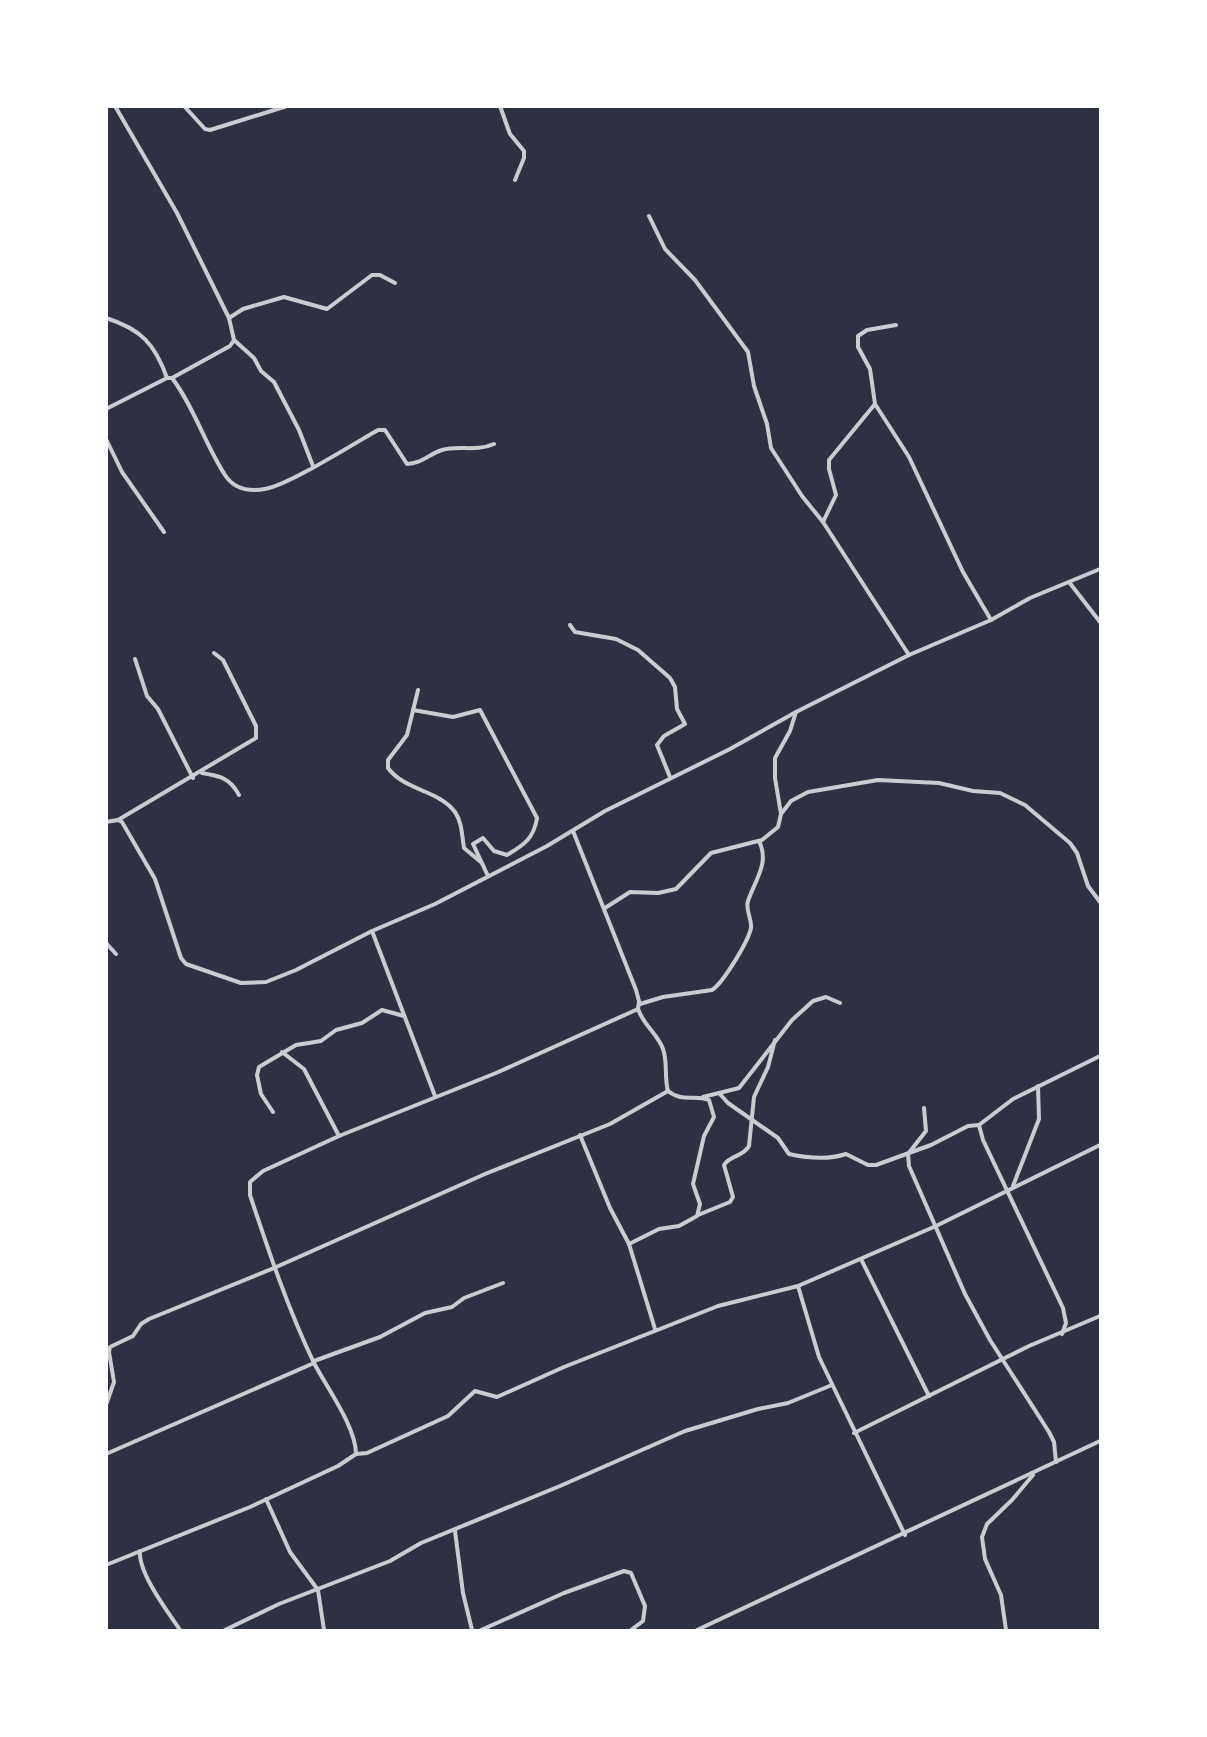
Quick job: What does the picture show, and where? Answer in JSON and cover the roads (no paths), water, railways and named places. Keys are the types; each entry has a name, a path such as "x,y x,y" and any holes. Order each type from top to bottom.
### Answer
{"street":[{"path":"115,106 177,213 229,318 234,340 254,358 261,371 274,382 299,430 313,466"},
{"path":"184,106 205,129 210,130 287,106"},
{"path":"500,106 510,134 524,151 524,158 515,180"},
{"path":"649,216 665,249 695,280 748,351 754,386 767,424 771,448 802,496 823,522 909,655"},
{"path":"229,318 243,309 284,297 327,309 372,275 380,275 395,283"},
{"path":"106,318 144,335 167,378"},
{"path":"896,325 867,330 858,336 858,347 872,376 875,404 909,457 963,572 991,620"},
{"path":"106,409 167,378 172,378 230,346 234,340"},
{"path":"172,378 232,485 246,489 266,489 378,430 385,430 390,434 407,464 416,464 449,448 478,448 494,444"},
{"path":"823,522 836,495 829,470 829,460 875,404"},
{"path":"106,439 122,472 164,532"},
{"path":"118,820 143,855 155,879 182,958 193,968 241,983 266,982 297,970 372,931 435,904 670,777 730,749 796,712 909,655 991,620 1030,598 1101,569"},
{"path":"1069,582 1101,622"},
{"path":"570,625 575,632 616,639 638,650 670,678 675,687 677,709 685,724 664,736 657,745 670,777"},
{"path":"106,822 118,820 193,778 256,738 256,726 223,660 214,653"},
{"path":"135,659 147,696 158,709 193,778"},
{"path":"418,690 407,735 388,760 388,768 410,787 446,803 455,812 461,826 464,849 483,863"},
{"path":"413,710 453,717 480,710 537,818 536,828 527,843 507,855 494,851 483,838 473,844 489,876"},
{"path":"604,908 630,892 658,893 676,889 711,853 759,841 778,827 781,814 775,778 775,758 790,731 796,712"},
{"path":"201,773 225,777 233,784 239,795"},
{"path":"781,814 791,801 808,792 878,780 939,783 973,791 1000,793 1025,805 1070,843 1077,853 1088,886 1101,902"},
{"path":"573,831 604,908 643,1023 662,1047 667,1062 668,1091"},
{"path":"357,1454 354,1438 314,1362 274,1268 250,1195 252,1178 339,1136 496,1073 663,997 712,990 733,964 750,932 751,920 747,904 765,858 759,841"},
{"path":"372,931 435,1096"},
{"path":"106,943 116,954"},
{"path":"668,1091 680,1099 702,1098 739,1088 746,1083 775,1040 813,1001 826,997 840,1003"},
{"path":"273,1112 261,1094 257,1075 259,1067 296,1045 321,1041 336,1030 362,1023 382,1010 404,1016"},
{"path":"629,1244 659,1229 679,1226 730,1202 733,1197 724,1165 728,1160 745,1152 749,1146 750,1118 754,1097 768,1067 775,1040"},
{"path":"282,1052 304,1069 339,1136"},
{"path":"719,1093 728,1103 778,1137 789,1154 835,1158 846,1154 868,1165 876,1165 908,1154 968,1126 979,1125 1013,1099 1101,1056"},
{"path":"1013,1186 1039,1119 1038,1086"},
{"path":"106,1405 114,1382 109,1352 115,1343 133,1336 149,1319 610,1124 668,1091"},
{"path":"697,1216 700,1204 693,1184 704,1136 714,1117 713,1107 709,1100 702,1098"},
{"path":"924,1108 926,1131 908,1154 909,1166 965,1294 1054,1442 1056,1462"},
{"path":"979,1125 983,1140 1009,1190 1062,1308 1066,1323 1062,1334"},
{"path":"580,1135 610,1208 629,1244 655,1329"},
{"path":"106,1565 266,1499 338,1466 357,1454 367,1453 448,1416 475,1391 497,1397 655,1329 718,1306 798,1286 936,1227 1013,1186 1101,1145"},
{"path":"861,1259 928,1396"},
{"path":"106,1454 314,1362 380,1337 425,1313 448,1309 464,1298 503,1283"},
{"path":"798,1286 819,1357 905,1535"},
{"path":"854,1433 1029,1346 1101,1316"},
{"path":"225,1630 279,1604 390,1561 421,1543 455,1531 685,1431 758,1409 788,1403 832,1385"},
{"path":"697,1630 905,1535 1101,1441"},
{"path":"1006,1630 1001,1595 985,1559 982,1537 987,1524 1012,1500 1034,1473"},
{"path":"266,1499 290,1552 318,1590 324,1630"},
{"path":"455,1531 463,1593 472,1630"},
{"path":"140,1551 140,1560 154,1591 180,1630"},
{"path":"481,1630 564,1593 624,1571 631,1573 645,1606 643,1621 631,1630"}]}
